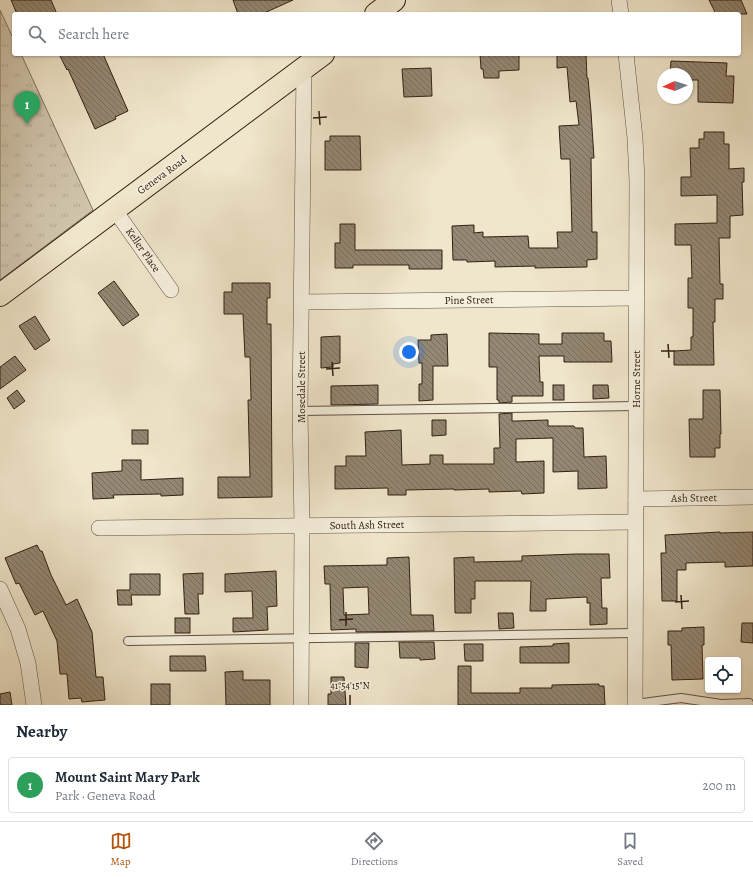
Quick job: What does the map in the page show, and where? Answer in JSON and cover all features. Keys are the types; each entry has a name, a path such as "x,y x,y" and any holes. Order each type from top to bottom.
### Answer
{"main road":[{"path":"379,12 394,0"},
{"name":"Geneva Road","path":"0,295 320,56"}],"street":[{"path":"619,0 621,12"},
{"name":"Horne Street","path":"626,56 637,181 635,705"},
{"name":"Mosedale Street","path":"301,705 302,525 300,411 304,68"},
{"name":"Keller Place","path":"114,210 172,290"},
{"name":"Pine Street","path":"302,302 636,298"},
{"name":"Ash Street","path":"636,499 753,497"},
{"name":"South Ash Street","path":"99,528 635,522"},
{"path":"0,589 18,629 28,663 34,705"}],"lane":[{"path":"300,411 636,406"},
{"path":"128,641 301,637 635,633"},
{"path":"635,705 681,698 721,704 749,703"}],"green space":[{"path":"0,10 12,36 12,56 22,56 93,210 0,280"}],"building":[{"path":"11,0 51,0 56,12 16,12"},
{"path":"233,0 293,0 266,12 237,12"},
{"path":"709,0 741,0 747,14 741,14 741,12 715,12"},
{"path":"60,56 104,56 128,111 115,117 116,119 95,129 68,69 67,70"},
{"path":"480,56 519,56 519,70 499,71 499,78 484,78 483,69 481,69"},
{"path":"557,56 586,56 594,158 591,158 592,232 597,232 597,259 587,260 587,267 535,268 535,266 495,267 495,261 467,262 467,260 453,260 452,226 474,225 474,233 483,232 483,237 528,236 529,248 558,248 557,232 572,232 570,159 561,159 559,126 579,125 576,101 570,102 567,67 557,68"},
{"path":"671,61 727,63 726,76 734,76 733,103 698,102 698,80 693,80 693,68 670,68"},
{"path":"431,68 432,96 404,97 402,69"},
{"path":"704,132 724,132 724,144 729,144 729,169 744,168 744,182 742,182 743,215 730,216 730,238 719,238 720,284 723,284 723,299 715,299 715,322 713,322 714,365 674,365 674,351 691,350 691,337 693,337 693,308 688,308 688,278 692,278 691,245 675,245 675,224 717,223 717,195 681,196 681,177 691,177 690,148 699,148 699,139 704,139"},
{"path":"330,136 360,136 361,170 325,170 325,141 330,141"},
{"path":"340,224 355,224 355,250 442,250 442,269 409,269 409,265 353,265 353,268 335,268 335,243 340,243"},
{"path":"114,281 139,315 123,326 98,293"},
{"path":"232,283 270,283 270,298 267,298 267,324 271,324 272,497 218,498 218,477 250,477 248,400 251,400 250,357 245,357 243,314 224,314 224,292 232,292"},
{"path":"35,316 50,340 35,350 19,326"},
{"path":"489,333 539,334 539,344 562,344 562,333 604,333 604,341 611,341 612,362 564,362 564,356 539,356 540,382 543,382 543,396 512,396 512,402 499,403 499,400 497,400 497,367 489,367"},
{"path":"447,334 448,366 433,366 433,400 419,401 419,384 422,384 422,363 419,363 418,340 431,340 431,335"},
{"path":"340,336 340,363 333,364 333,367 321,368 321,337"},
{"path":"15,356 26,370 0,389 0,367"},
{"path":"378,385 378,404 331,405 331,386"},
{"path":"553,385 564,385 564,400 553,400"},
{"path":"593,385 608,385 609,398 593,399"},
{"path":"17,390 25,401 14,409 7,398"},
{"path":"703,390 720,390 720,448 715,448 715,457 690,457 689,419 703,419"},
{"path":"512,413 512,421 548,420 548,426 574,426 575,428 583,428 584,457 606,456 607,488 578,489 578,471 553,472 553,438 516,439 516,462 544,461 544,493 522,494 521,491 489,492 489,489 454,489 406,490 406,495 388,495 388,488 335,489 335,466 346,466 346,456 366,456 365,432 401,430 402,465 430,464 430,455 443,455 443,464 494,464 494,448 500,448 499,414"},
{"path":"432,420 446,420 446,435 432,436"},
{"path":"132,430 148,430 148,444 132,444"},
{"path":"122,460 141,460 141,480 183,478 183,495 113,495 114,498 93,499 92,473 122,471"},
{"path":"753,532 753,566 725,567 725,562 686,563 686,570 677,570 677,601 662,601 661,553 666,553 665,535"},
{"path":"37,545 40,551 42,551 51,575 66,605 77,599 92,632 96,677 103,677 105,700 82,702 81,698 69,699 67,674 60,674 57,641 43,611 35,615 19,583 16,584 5,558"},
{"path":"609,554 610,578 601,578 602,608 607,608 607,624 590,625 590,603 587,603 587,597 546,599 546,611 530,611 531,581 475,581 475,599 471,599 471,613 455,613 454,558 474,557 474,562 522,561 522,556"},
{"path":"409,557 411,615 433,615 434,631 356,632 356,629 331,630 330,584 325,584 324,566 387,565 387,558","holes":["368,587 369,614 344,615 343,588"]},
{"path":"276,571 277,606 267,607 268,630 233,632 233,618 253,618 252,591 225,592 225,574"},
{"path":"203,573 203,594 198,594 199,614 185,614 183,574"},
{"path":"130,574 160,574 160,595 131,595 132,605 118,605 117,590 130,590"},
{"path":"498,613 513,613 514,628 499,629"},
{"path":"175,618 190,618 190,633 175,633"},
{"path":"742,623 753,623 753,643 741,642"},
{"path":"704,627 704,645 702,645 703,679 672,680 671,645 668,645 668,631 682,631 682,628"},
{"path":"399,642 434,642 435,659 420,660 420,658 400,658"},
{"path":"355,643 369,643 368,668 355,667"},
{"path":"569,643 569,663 520,663 520,647 553,646 553,644"},
{"path":"464,644 483,644 483,661 465,661"},
{"path":"170,656 205,656 206,671 170,671"},
{"path":"458,666 471,666 471,693 520,693 520,688 552,688 552,685 599,684 599,686 604,686 605,705 458,705"},
{"path":"243,671 243,680 270,680 270,705 226,705 225,672"},
{"path":"331,677 344,677 346,705 328,705 328,694 331,694"},
{"path":"151,684 170,684 170,705 151,705"},
{"path":"10,692 12,705 0,705 0,694"}],"place":[{"name":"Mount Saint Mary Park","path":"27,124"}]}
